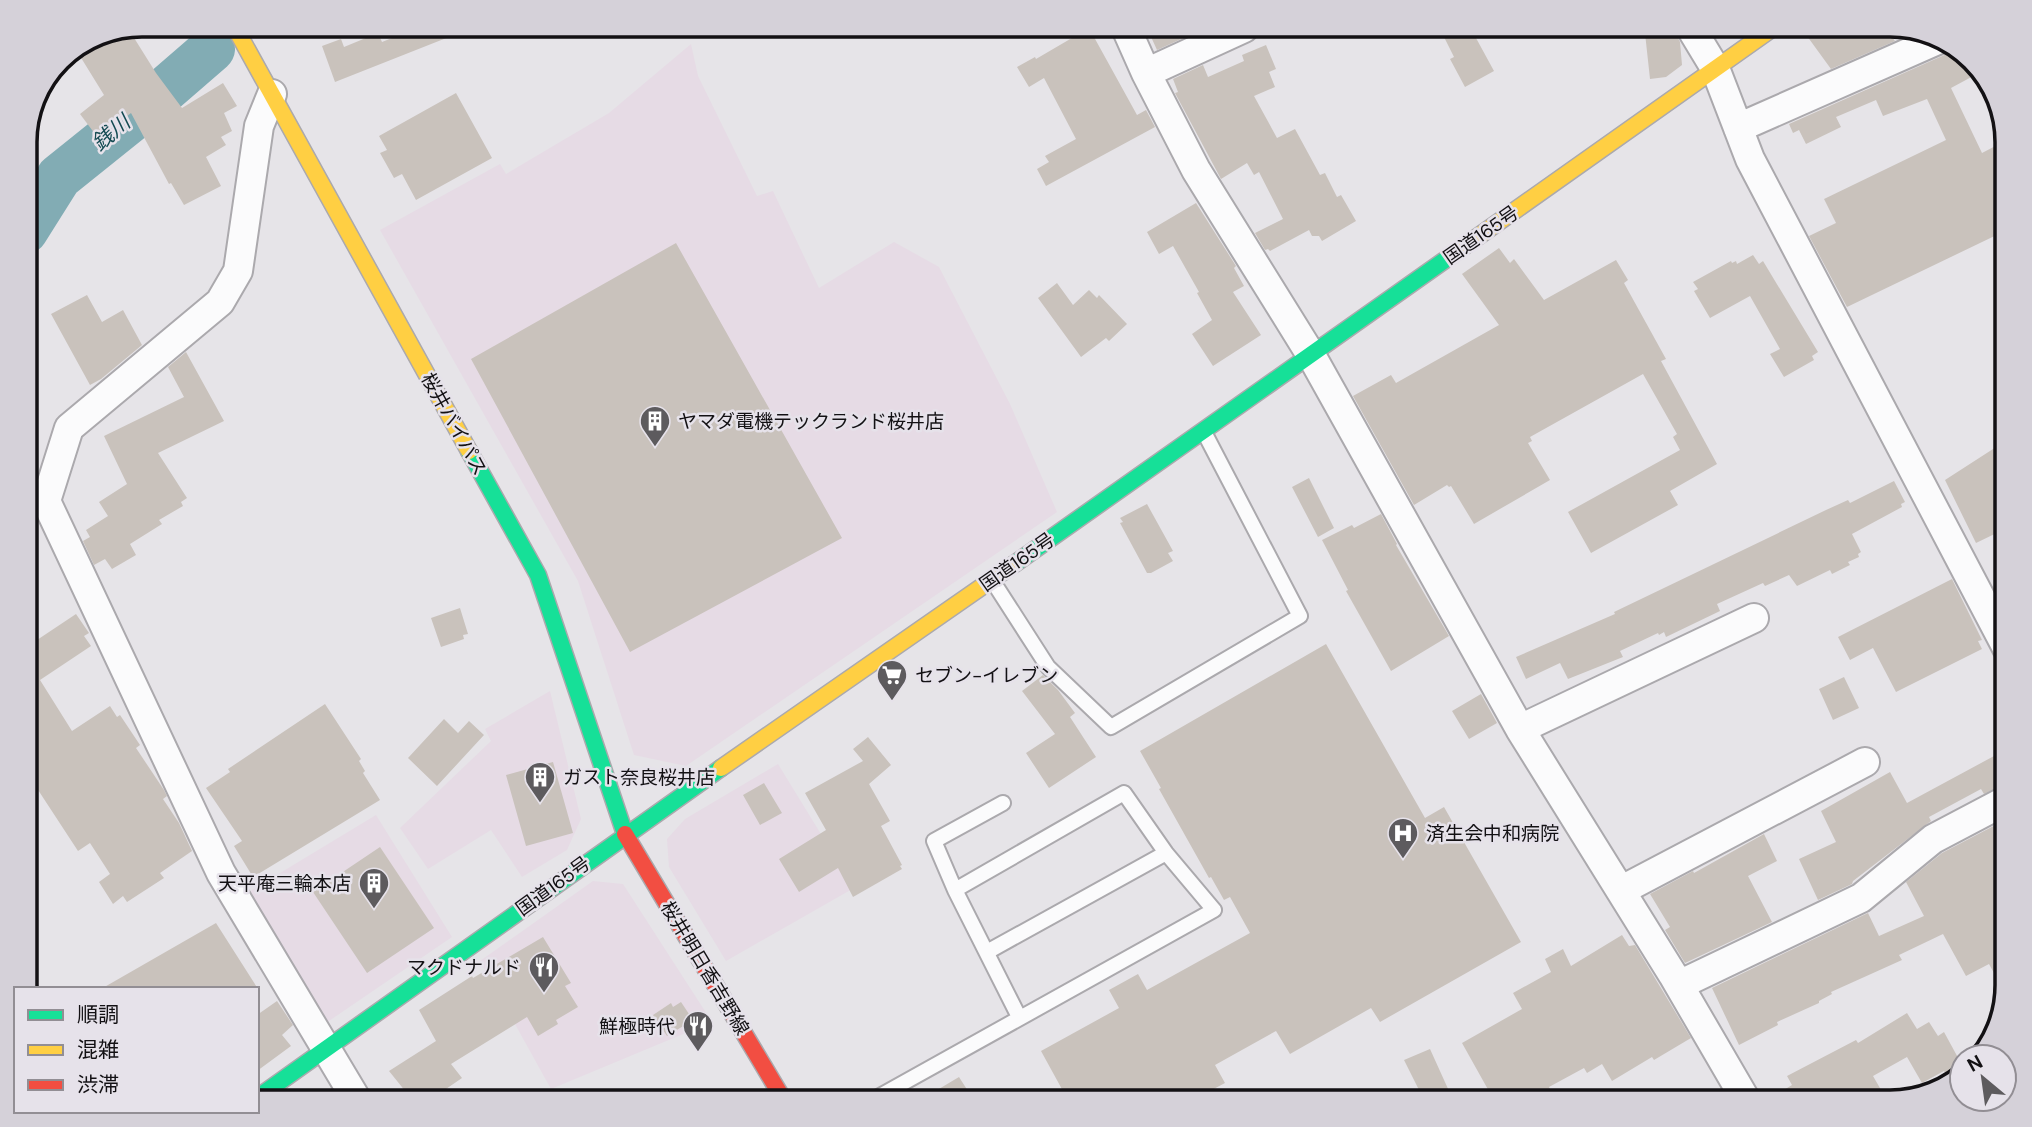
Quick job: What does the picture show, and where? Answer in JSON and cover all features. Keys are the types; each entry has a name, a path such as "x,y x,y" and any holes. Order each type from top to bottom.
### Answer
{"main road":[{"name":"桜井バイパス","path":"240,37 538,575 625,834"},
{"name":"国道165号","path":"268,1090 625,834 992,580 1760,37"},
{"name":"桜井明日香吉野線","path":"625,834 778,1090"}],"street":[{"path":"1130,37 1196,170 1311,355 1520,729 1622,890 1740,1090"},
{"path":"1146,73 1224,37"},
{"path":"1696,37 1715,68 1750,159 1995,625"},
{"path":"1738,128 1928,44"},
{"path":"272,94 259,126 238,271 220,302 69,428 46,501 221,873 351,1090"},
{"path":"1520,729 1754,618"},
{"path":"1622,890 1865,762"},
{"path":"1679,985 1861,898 1933,839 1995,806"}],"lane":[{"path":"992,580 1048,667 1111,727 1300,616 1203,431"},
{"path":"890,1090 1214,909 1166,853 1124,793 955,890"},
{"path":"1003,803 934,841 955,890 1019,1017"},
{"path":"987,952 1166,853"}],"shaded area":[{"name":"ヤマダ電機テックランド桜井店","path":"691,44 698,76 757,196 773,191 819,288 894,242 939,267 1010,404 1057,512 686,766 634,755 578,581 380,230 500,164 506,174 609,113"},
{"name":"ガスト奈良桜井店","path":"550,691 581,819 567,850 522,877 491,830 428,869 400,828 491,741 485,729"},
{"path":"778,764 854,888 726,961 669,867 667,839 685,819"},
{"name":"天平庵三輪本店","path":"376,815 452,937 326,1023 247,893"},
{"path":"593,881 623,884 712,1022 551,1089 480,961"}],"building":[{"path":"368,37 380,37 382,42 394,37 449,37 335,82 322,46 341,39 344,47"},
{"path":"1074,37 1094,37 1137,115 1146,110 1155,127 1046,186 1037,169 1049,162 1045,156 1076,139 1044,78 1029,87 1017,67 1035,57 1036,59"},
{"path":"1151,37 1186,37 1157,50"},
{"path":"1444,37 1475,37 1494,71 1465,87 1450,59 1454,57"},
{"path":"1645,37 1678,37 1682,65 1666,77 1650,79"},
{"path":"1808,37 1890,37 1895,41 1831,69"},
{"path":"134,38 182,108 223,83 237,106 224,113 232,131 221,137 226,145 206,157 221,186 184,205 171,183 169,184 131,113 98,138 80,114 104,95 81,58 102,45 122,39"},
{"path":"1266,45 1276,69 1269,72 1275,87 1254,96 1277,138 1295,129 1320,175 1325,173 1337,197 1341,195 1356,221 1322,241 1319,236 1312,236 1309,230 1270,251 1265,250 1255,233 1283,219 1259,172 1254,175 1247,163 1221,179 1175,93 1178,92 1173,79 1203,65 1208,77 1244,61 1242,55"},
{"path":"1947,54 1971,77 1951,88 1982,153 1995,146 1995,236 1847,307 1809,236 1836,223 1824,199 1946,140 1927,99 1883,116 1876,100 1836,117 1841,127 1806,144 1799,130 1793,133 1789,124"},
{"path":"456,93 492,158 416,200 402,174 394,178 380,153 387,150 379,136"},
{"path":"1196,203 1236,266 1234,268 1244,286 1233,292 1261,335 1213,366 1192,334 1212,320 1197,293 1199,292 1173,246 1159,254 1147,232"},
{"name":"ヤマダ電機テックランド桜井店","path":"676,243 842,538 630,652 471,359"},
{"path":"1499,248 1510,263 1514,259 1544,300 1616,260 1628,280 1624,283 1666,359 1661,361 1717,464 1670,491 1678,505 1591,553 1568,512 1680,450 1673,437 1677,434 1643,374 1530,437 1532,441 1528,443 1550,480 1474,524 1451,486 1447,485 1414,505 1353,396 1391,375 1396,383 1499,325 1462,274"},
{"path":"1753,255 1759,264 1763,261 1818,352 1812,356 1814,360 1784,377 1770,354 1780,349 1750,296 1710,318 1694,291 1698,289 1693,282 1731,261 1736,261 1737,264"},
{"path":"1057,283 1073,305 1089,290 1097,298 1099,295 1127,324 1109,341 1106,338 1081,357 1038,298"},
{"path":"87,295 102,322 123,310 142,345 90,385 51,314"},
{"path":"186,352 224,421 158,453 187,498 181,502 183,506 159,520 162,524 130,544 136,555 112,569 105,559 94,565 83,541 90,537 86,530 108,516 99,502 127,484 104,436 184,397 168,367"},
{"path":"1995,448 1995,534 1976,543 1945,480"},
{"path":"1309,478 1334,528 1318,537 1292,487"},
{"path":"1894,481 1905,502 1901,504 1902,507 1852,534 1861,552 1859,557 1848,562 1850,565 1832,574 1830,570 1797,586 1789,575 1765,586 1763,583 1717,604 1720,611 1666,637 1664,632 1659,635 1658,633 1620,651 1623,657 1568,679 1560,663 1526,679 1516,657 1615,614 1614,612 1826,510 1848,500 1850,503"},
{"path":"1147,504 1173,551 1168,553 1173,561 1151,573 1147,573 1120,523 1123,522 1120,518"},
{"path":"1381,514 1449,636 1391,671 1346,591 1348,590 1322,540"},
{"path":"1952,579 1982,640 1978,641 1982,649 1896,692 1873,648 1850,660 1838,637"},
{"path":"460,608 468,634 463,635 464,639 441,647 431,618"},
{"path":"76,614 89,633 84,636 91,646 40,680 72,731 110,706 117,717 120,715 140,745 136,748 164,790 167,796 163,799 179,823 192,851 160,873 164,878 127,902 123,896 113,904 99,882 110,874 90,843 78,851 37,788 37,640"},
{"name":"済生会中和病院","path":"1326,644 1425,818 1444,807 1521,942 1380,1022 1371,1008 1290,1054 1276,1031 1215,1065 1225,1083 1212,1090 1062,1090 1041,1051 1119,1008 1109,990 1138,974 1147,990 1250,933 1230,897 1224,900 1211,877 1209,878 1140,751"},
{"path":"1043,675 1075,713 1070,717 1096,757 1049,788 1026,753 1055,734 1022,691"},
{"path":"1844,677 1859,708 1833,720 1819,689"},
{"path":"1481,694 1497,723 1469,739 1452,711"},
{"path":"325,704 361,759 359,761 365,771 363,773 380,800 253,877 234,846 242,841 206,788 230,772 228,769"},
{"path":"444,719 458,733 469,721 484,735 437,786 408,758"},
{"path":"868,737 891,765 869,784 890,821 881,826 902,869 853,897 838,868 799,892 779,859 826,830 805,793 863,761 853,749"},
{"path":"1995,755 1995,789 1984,794 1981,789 1929,817 1931,821 1852,884 1818,900 1799,859 1836,842 1821,811 1890,772 1907,803"},
{"name":"ガスト奈良桜井店","path":"553,762 573,833 526,846 506,775"},
{"path":"764,783 782,813 760,825 743,795"},
{"path":"1995,825 1995,975 1989,964 1966,976 1943,934 1899,955 1902,960 1831,992 1832,994 1819,1003 1777,1022 1778,1025 1739,1045 1712,988 1868,913 1879,936 1924,916 1906,882 1942,853"},
{"path":"1764,834 1777,861 1748,876 1772,922 1685,963 1665,930 1670,927 1650,894"},
{"name":"天平庵三輪本店","path":"380,847 434,928 367,973 313,892"},
{"path":"216,923 257,987 104,987"},
{"path":"1622,935 1629,946 1635,945 1691,1038 1612,1081 1602,1064 1587,1073 1584,1068 1549,1087 1550,1090 1488,1090 1462,1043 1522,1009 1513,993 1551,972 1545,959 1563,949 1571,966"},
{"path":"543,937 571,983 565,986 578,1007 556,1020 558,1024 538,1036 527,1017 451,1064 462,1078 444,1090 404,1090 389,1071 436,1041 419,1010 472,976 473,978"},
{"path":"277,1001 293,1025 282,1035 291,1046 259,1070 259,1014"},
{"path":"681,1002 693,1020 667,1036 653,1015 671,1003 673,1007"},
{"path":"1907,1013 1917,1029 1929,1022 1938,1036 1944,1032 1950,1043 1948,1072 1946,1074 1944,1071 1922,1083 1907,1057 1873,1076 1881,1090 1784,1090 1792,1085 1787,1076 1856,1040 1858,1043"},
{"path":"1430,1049 1449,1090 1419,1090 1404,1060"},
{"path":"959,1077 967,1090 937,1090"}],"waterway":[{"name":"銭川","path":"37,212 59,177 212,49"}],"traffic: fast":[{"path":"1013,565 1452,255"},
{"path":"469,451 538,575 625,834"},
{"path":"268,1090 721,768"}],"traffic: slow":[{"path":"240,37 469,451"},
{"path":"1452,255 1760,37"},
{"path":"721,768 1013,565"}],"traffic: jam":[{"path":"625,834 778,1090"}],"place":[{"name":"ヤマダ電機テックランド桜井店","path":"655,448"},
{"name":"セブン-イレブン","path":"892,702"},
{"name":"ガスト奈良桜井店","path":"540,804"},
{"name":"済生会中和病院","path":"1403,860"},
{"name":"天平庵三輪本店","path":"374,910"},
{"name":"マクドナルド","path":"544,994"},
{"name":"鮮極時代","path":"698,1053"}]}
